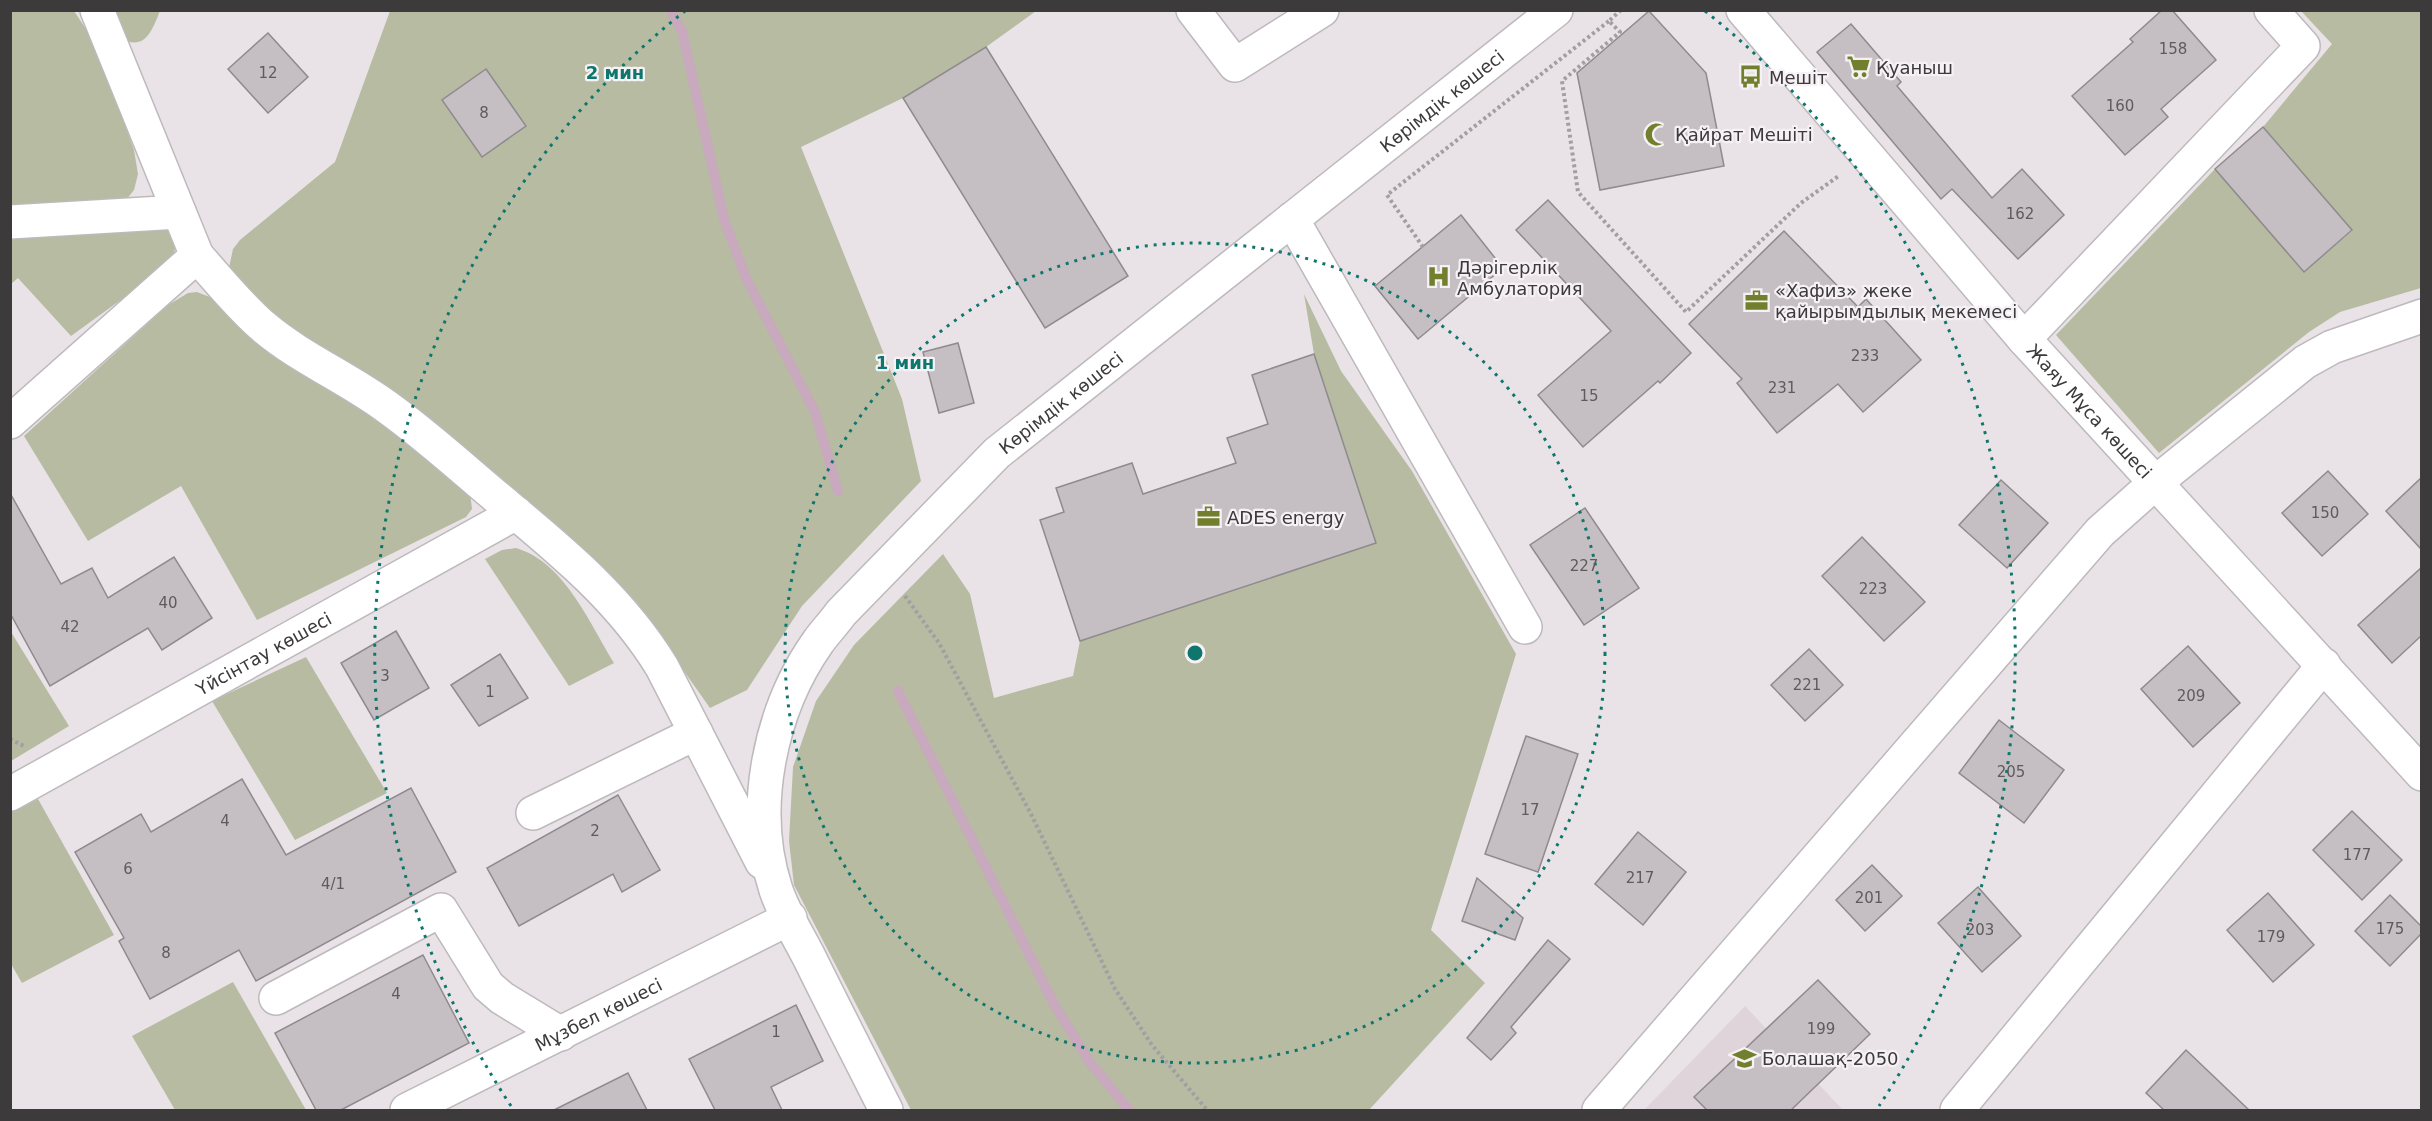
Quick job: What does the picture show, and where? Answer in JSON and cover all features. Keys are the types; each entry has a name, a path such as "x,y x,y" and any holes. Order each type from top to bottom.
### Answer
{"street":[{"path":"1193,10 1235,65 1322,10"},
{"name":"Көрімдік көшесі","path":"783,904 766,848 764,810 768,768 777,726 794,685 818,642 884,569 998,453 1556,10"},
{"name":"Жаяу Мұса көшесі","path":"1743,10 2024,339 2324,665 2421,774"},
{"path":"2024,339 2303,46 2271,10"},
{"path":"97,15 197,256 264,328 290,347 385,405 573,560 609,595 644,637 732,802 886,1110"},
{"path":"10,222 179,212"},
{"path":"1292,219 1525,627"},
{"path":"10,422 197,256"},
{"path":"1599,1110 2100,532 2156,483 2305,362 2332,347 2421,316"},
{"name":"Үйсінтау көшесі","path":"10,794 516,513"},
{"path":"1957,1110 2324,665"},
{"path":"533,813 696,733"},
{"path":"732,802 744,803 758,794 768,768"},
{"name":"Мұзбел көшесі","path":"407,1110 561,1034 783,904"},
{"path":"276,998 441,910 488,986 502,998 561,1034"}],"path":[{"path":"1423,247 1387,195 1621,10"},
{"path":"1609,21 1620,32 1562,81 1578,192 1686,312 1801,203 1867,155"},
{"path":"884,569 939,643 1031,814 1115,989 1152,1045 1207,1110"}],"shaded area":[{"name":"Болашақ-2050","path":"1745,1006 1843,1110 1644,1110"}],"green space":[{"path":"10,11 74,11 96,44 134,150 138,174 134,190 122,205 11,213"},
{"path":"109,11 160,11 147,37 137,42 130,42 121,39"},
{"path":"390,11 1036,11 986,47 903,98 801,147 902,399 921,481 802,606 747,690 710,708 674,657 265,316 229,268 233,249 240,240 335,162"},
{"path":"2421,11 2421,288 2340,312 2309,332 2159,453 2056,335 2215,169 2304,272 2352,231 2263,127 2332,44 2302,12"},
{"path":"154,226 169,230 176,240 174,255 166,267 71,336 18,278 11,284 11,234"},
{"path":"197,292 220,301 375,413 470,493 472,509 466,517 257,620 181,486 88,541 24,436 168,305 188,293"},
{"path":"1304,294 1341,371 1412,471 1516,654 1431,930 1485,983 1369,1110 911,1110 794,885 789,841 793,767 816,701 854,645 943,554 970,594 994,698 1073,676 1080,641 1375,543 1314,354"},
{"path":"516,548 533,555 562,580 585,612 614,663 569,686 485,559 502,550"},
{"path":"11,632 69,726 10,761"},
{"path":"306,657 387,793 295,840 212,701"},
{"path":"38,799 114,935 22,983 11,964 11,812"},
{"path":"233,982 306,1110 175,1110 132,1036"}],"building":[{"path":"2162,10 2172,10 2216,60 2161,109 2168,117 2125,155 2072,96 2133,42 2130,39"},
{"path":"1649,11 1706,73 1724,166 1600,190 1577,73"},
{"path":"1851,24 1901,82 1897,86 1992,198 2022,169 2064,215 2018,259 1952,189 1941,199 1817,52"},
{"path":"268,33 308,77 268,113 228,69"},
{"path":"986,47 1128,276 1045,328 903,98"},
{"path":"486,69 526,126 482,157 442,100"},
{"path":"2263,127 2352,230 2304,272 2215,169"},
{"path":"1548,200 1691,353 1660,383 1658,381 1583,447 1538,395 1611,331 1516,230"},
{"path":"1461,215 1503,268 1418,339 1375,286"},
{"path":"1784,231 1858,307 1866,299 1921,360 1863,412 1838,384 1777,433 1737,383 1742,379 1689,324"},
{"path":"958,343 974,403 939,413 923,352"},
{"path":"1314,354 1376,543 1080,641 1040,520 1064,512 1056,488 1132,463 1143,494 1236,463 1227,438 1268,424 1252,375"},
{"path":"2328,471 2368,514 2322,556 2282,513"},
{"path":"2421,478 2421,549 2386,511"},
{"path":"2001,480 2048,523 2007,568 1959,525"},
{"path":"10,493 61,584 92,568 108,598 174,557 212,618 162,650 148,628 50,686 10,613"},
{"path":"1585,508 1639,588 1584,625 1530,545"},
{"path":"1862,537 1925,602 1884,641 1822,576"},
{"path":"2421,568 2421,636 2392,663 2358,625"},
{"path":"396,631 429,688 374,720 341,663"},
{"path":"2188,646 2240,703 2193,747 2141,689"},
{"path":"1809,649 1843,685 1805,721 1771,685"},
{"path":"500,654 528,698 479,726 451,685"},
{"path":"1999,720 2064,770 2024,823 1959,773"},
{"path":"1526,736 1578,754 1538,872 1485,854"},
{"path":"242,779 286,855 411,788 456,872 256,981 239,950 150,999 119,941 124,938 75,852 141,814 151,832"},
{"path":"618,795 660,870 622,892 613,874 519,926 487,868"},
{"path":"2352,811 2402,860 2362,900 2313,850"},
{"path":"1638,832 1686,872 1643,925 1595,884"},
{"path":"1872,865 1902,896 1865,931 1836,900"},
{"path":"1477,878 1523,918 1515,940 1462,921"},
{"path":"1978,887 2021,936 1982,972 1938,923"},
{"path":"2268,893 2314,945 2273,982 2227,930"},
{"path":"2390,895 2421,926 2421,934 2390,966 2355,931"},
{"path":"1548,940 1570,959 1511,1027 1516,1033 1491,1060 1467,1038"},
{"path":"423,955 469,1043 341,1110 316,1110 275,1033"},
{"path":"1818,980 1870,1034 1791,1110 1707,1110 1694,1097"},
{"path":"796,1005 823,1061 771,1087 782,1110 715,1110 689,1059"},
{"path":"2186,1050 2249,1110 2164,1110 2146,1093"},
{"path":"628,1073 647,1110 554,1110"}],"waterway":[{"path":"670,10 682,31 724,219 746,278 815,412 838,491"},
{"path":"898,691 1054,1004 1089,1061 1129,1110"}],"place":[{"name":"Қуаныш","path":"1858,67"},
{"name":"Мешіт","path":"1751,77"},
{"name":"Қайрат Мешіті","path":"1657,134"},
{"name":"Дәрігерлік Амбулатория","path":"1439,277"},
{"name":"«Хафиз» жеке қайырымдылық мекемесі","path":"1757,300"},
{"name":"ADES energy","path":"1209,517"},
{"name":"Болашақ-2050","path":"1744,1058"}]}
